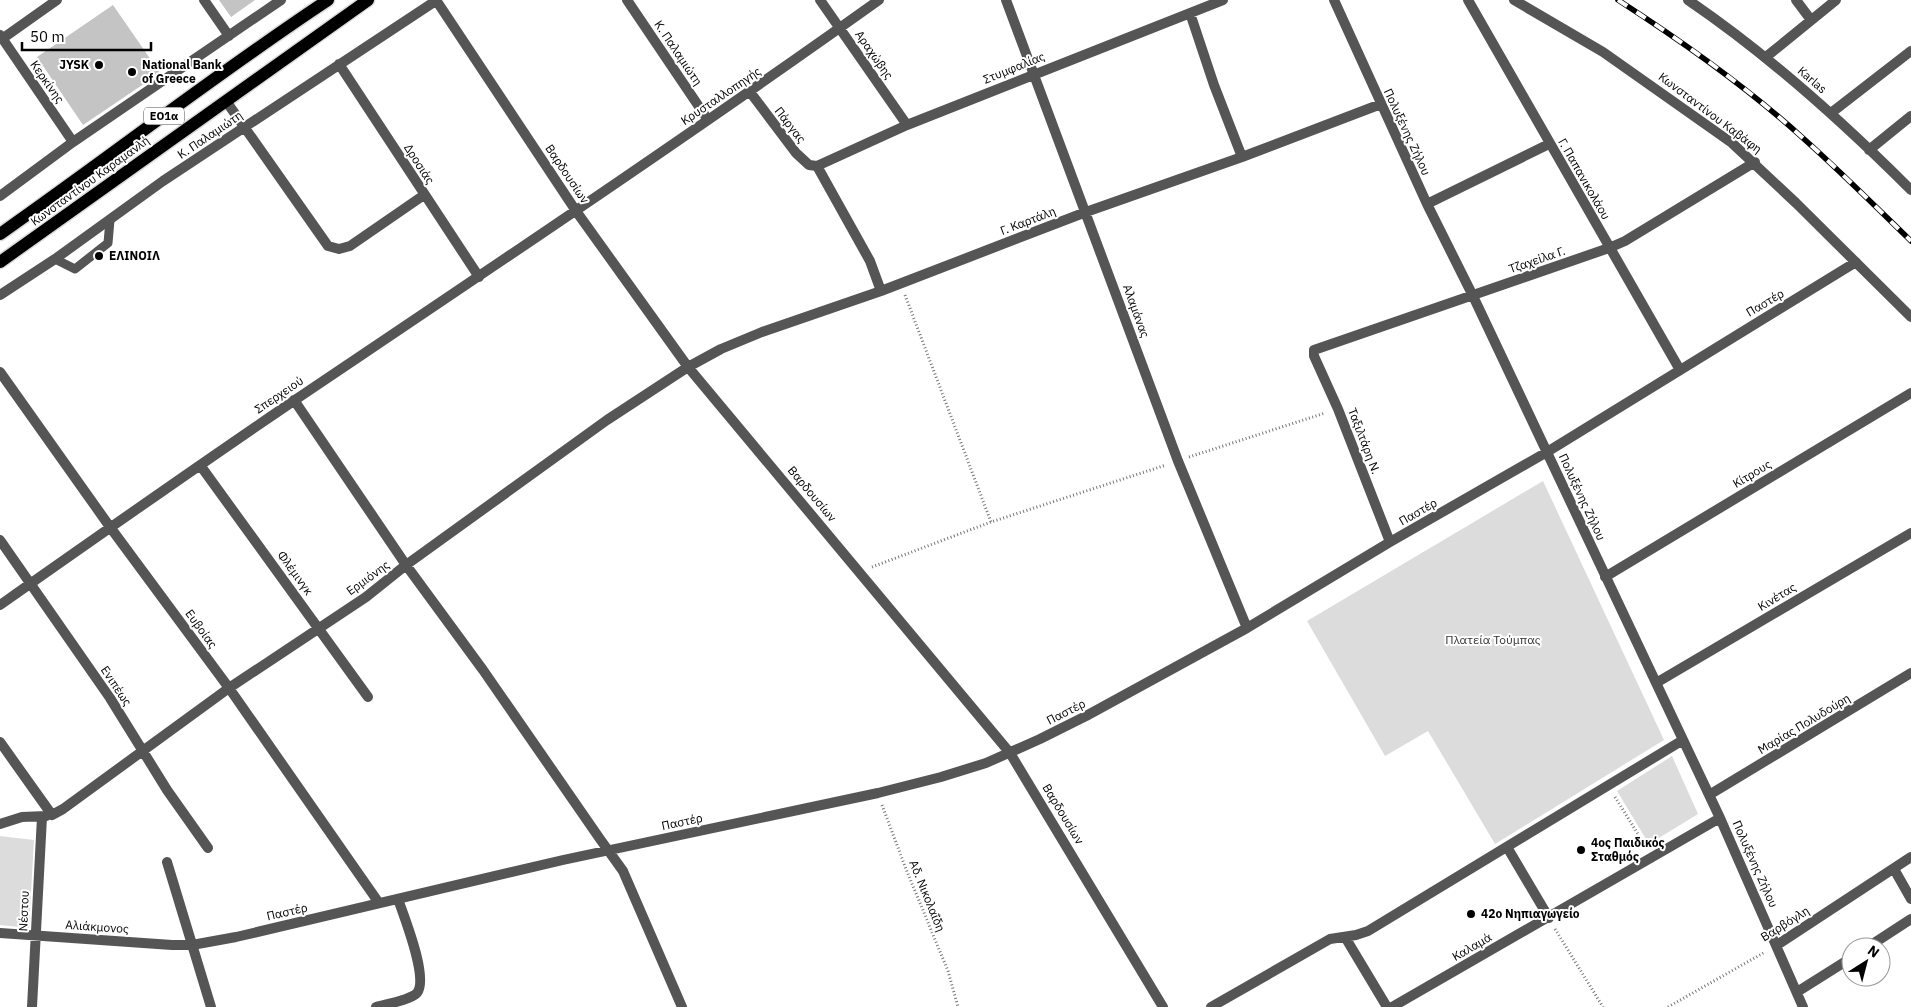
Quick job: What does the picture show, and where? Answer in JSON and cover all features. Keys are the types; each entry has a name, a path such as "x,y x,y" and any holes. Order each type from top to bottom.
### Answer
{"main road":[{"name":"Κωνσταντίνου Καραμανλή","path":"0,234 214,79 328,0"},
{"name":"Κωνσταντίνου Καραμανλή","path":"0,262 368,0"}],"street":[{"path":"1,37 57,0"},
{"path":"204,0 229,36"},
{"path":"0,196 74,142 281,0"},
{"name":"Κ. Παλαμιώτη","path":"0,296 163,181 436,0"},
{"name":"Βαρδουσίων","path":"436,0 576,211 688,367 1010,753 1092,886 1162,1007"},
{"name":"Κ. Παλαμιώτη","path":"627,0 708,120"},
{"name":"Αραχώβης","path":"820,0 907,125"},
{"name":"Κρυσταλλοπηγής","path":"576,211 750,92 879,0"},
{"name":"Αλαμάνας","path":"1006,0 1178,461 1247,628"},
{"name":"Στυμφαλίας","path":"817,166 907,125 1223,0"},
{"name":"Πολυξένης Ζήλου","path":"1334,0 1427,204 1473,296 1710,795 1803,1007"},
{"name":"Γ. Παπανικολάου","path":"1468,0 1680,370"},
{"name":"Κωνσταντίνου Καβάφη","path":"1514,0 1565,29 1640,76 1724,137 1755,162 1911,317"},
{"path":"1796,0 1811,20"},
{"path":"1766,57 1836,0"},
{"name":"Karlas","path":"1692,1 1766,57 1831,114 1911,190"},
{"path":"1190,13 1214,85 1242,157"},
{"name":"Κερκίνης","path":"1,37 74,142"},
{"path":"1831,114 1911,51"},
{"name":"Δροσιάς","path":"339,64 478,277"},
{"name":"Πάργας","path":"750,92 796,153 809,165 817,166"},
{"path":"226,101 328,246 340,249 350,246 424,195"},
{"name":"Γ. Καρτάλη","path":"688,367 733,343 881,291 1086,212 1242,157 1380,104"},
{"path":"1870,150 1911,116"},
{"path":"1427,204 1549,144"},
{"name":"Τζαχείλα Γ.","path":"1314,350 1609,248 1625,241 1755,162"},
{"path":"817,166 870,260 881,291"},
{"name":"Σπερχειού","path":"0,605 294,400 576,211"},
{"name":"Παστέρ","path":"192,944 236,937 608,850 878,793 986,763 1086,716 1247,628 1390,542 1547,452 1856,262"},
{"name":"Ταξιλτάρη Ν.","path":"1314,350 1314,356 1338,409 1390,542"},
{"name":"Ερμιόνης","path":"52,815 63,809 229,688 318,627 366,597 406,565 607,420 688,367"},
{"name":"Ευβοίας","path":"0,372 110,527 229,688 379,903"},
{"name":"Κίτρους","path":"1605,577 1911,393"},
{"path":"294,400 406,565 500,694 623,871 682,1007"},
{"name":"Φλέμινγκ","path":"200,465 368,697"},
{"name":"Κινέτας","path":"1656,683 1911,533"},
{"name":"Ενιπέως","path":"0,540 104,690 166,790 208,848"},
{"name":"Μαρίας Πολυδούρη","path":"1710,795 1911,674"},
{"path":"1211,1007 1330,939 1368,931 1683,740"},
{"path":"0,742 52,815 22,817 0,824"},
{"name":"Νέστου","path":"32,1007 42,817"},
{"name":"Καλαμά","path":"1392,1007 1720,818"},
{"path":"1507,847 1549,918"},
{"name":"Βαρβόγλη","path":"1777,945 1911,857"},
{"path":"167,862 211,1007"},
{"path":"1894,869 1911,899"},
{"path":"376,1007 412,996 418,992 420,986 421,977 414,948 398,899"},
{"path":"1883,937 1911,919"},
{"name":"Αλιάκμονος","path":"0,933 172,945 192,944"},
{"path":"1345,937 1387,1007"},
{"path":"1797,992 1841,964"}],"lane":[{"path":"55,259 75,268 108,243 110,220"}],"path":[{"path":"900,283 991,522"},
{"path":"860,572 991,522 1338,409"},
{"path":"1609,785 1652,857"},
{"name":"Αδ. Νικολαΐδη","path":"878,793 906,869 948,971 958,1007"},
{"path":"1549,918 1603,1007"},
{"name":"Βαρβόγλη","path":"1668,1007 1777,945"}],"green space":[{"name":"Πλατεία Τούμπας","path":"1543,481 1664,740 1495,844 1428,731 1385,756 1307,621"},
{"path":"1672,756 1698,814 1649,844 1617,791"},
{"path":"0,836 34,840 29,928 0,925"}],"building":[{"path":"219,0 255,0 231,17"},
{"name":"JYSK","path":"113,5 160,73 83,125 37,57"}],"railway":[{"path":"1618,0 1690,49 1760,101 1818,151 1911,241"}],"place":[{"name":"JYSK","path":"99,65"},
{"name":"National Bank of Greece","path":"132,72"},
{"name":"ΕΛΙΝΟΙΛ","path":"99,256"},
{"name":"4ος Παιδικός Σταθμός","path":"1581,850"},
{"name":"42ο Νηπιαγωγείο","path":"1471,914"}]}
